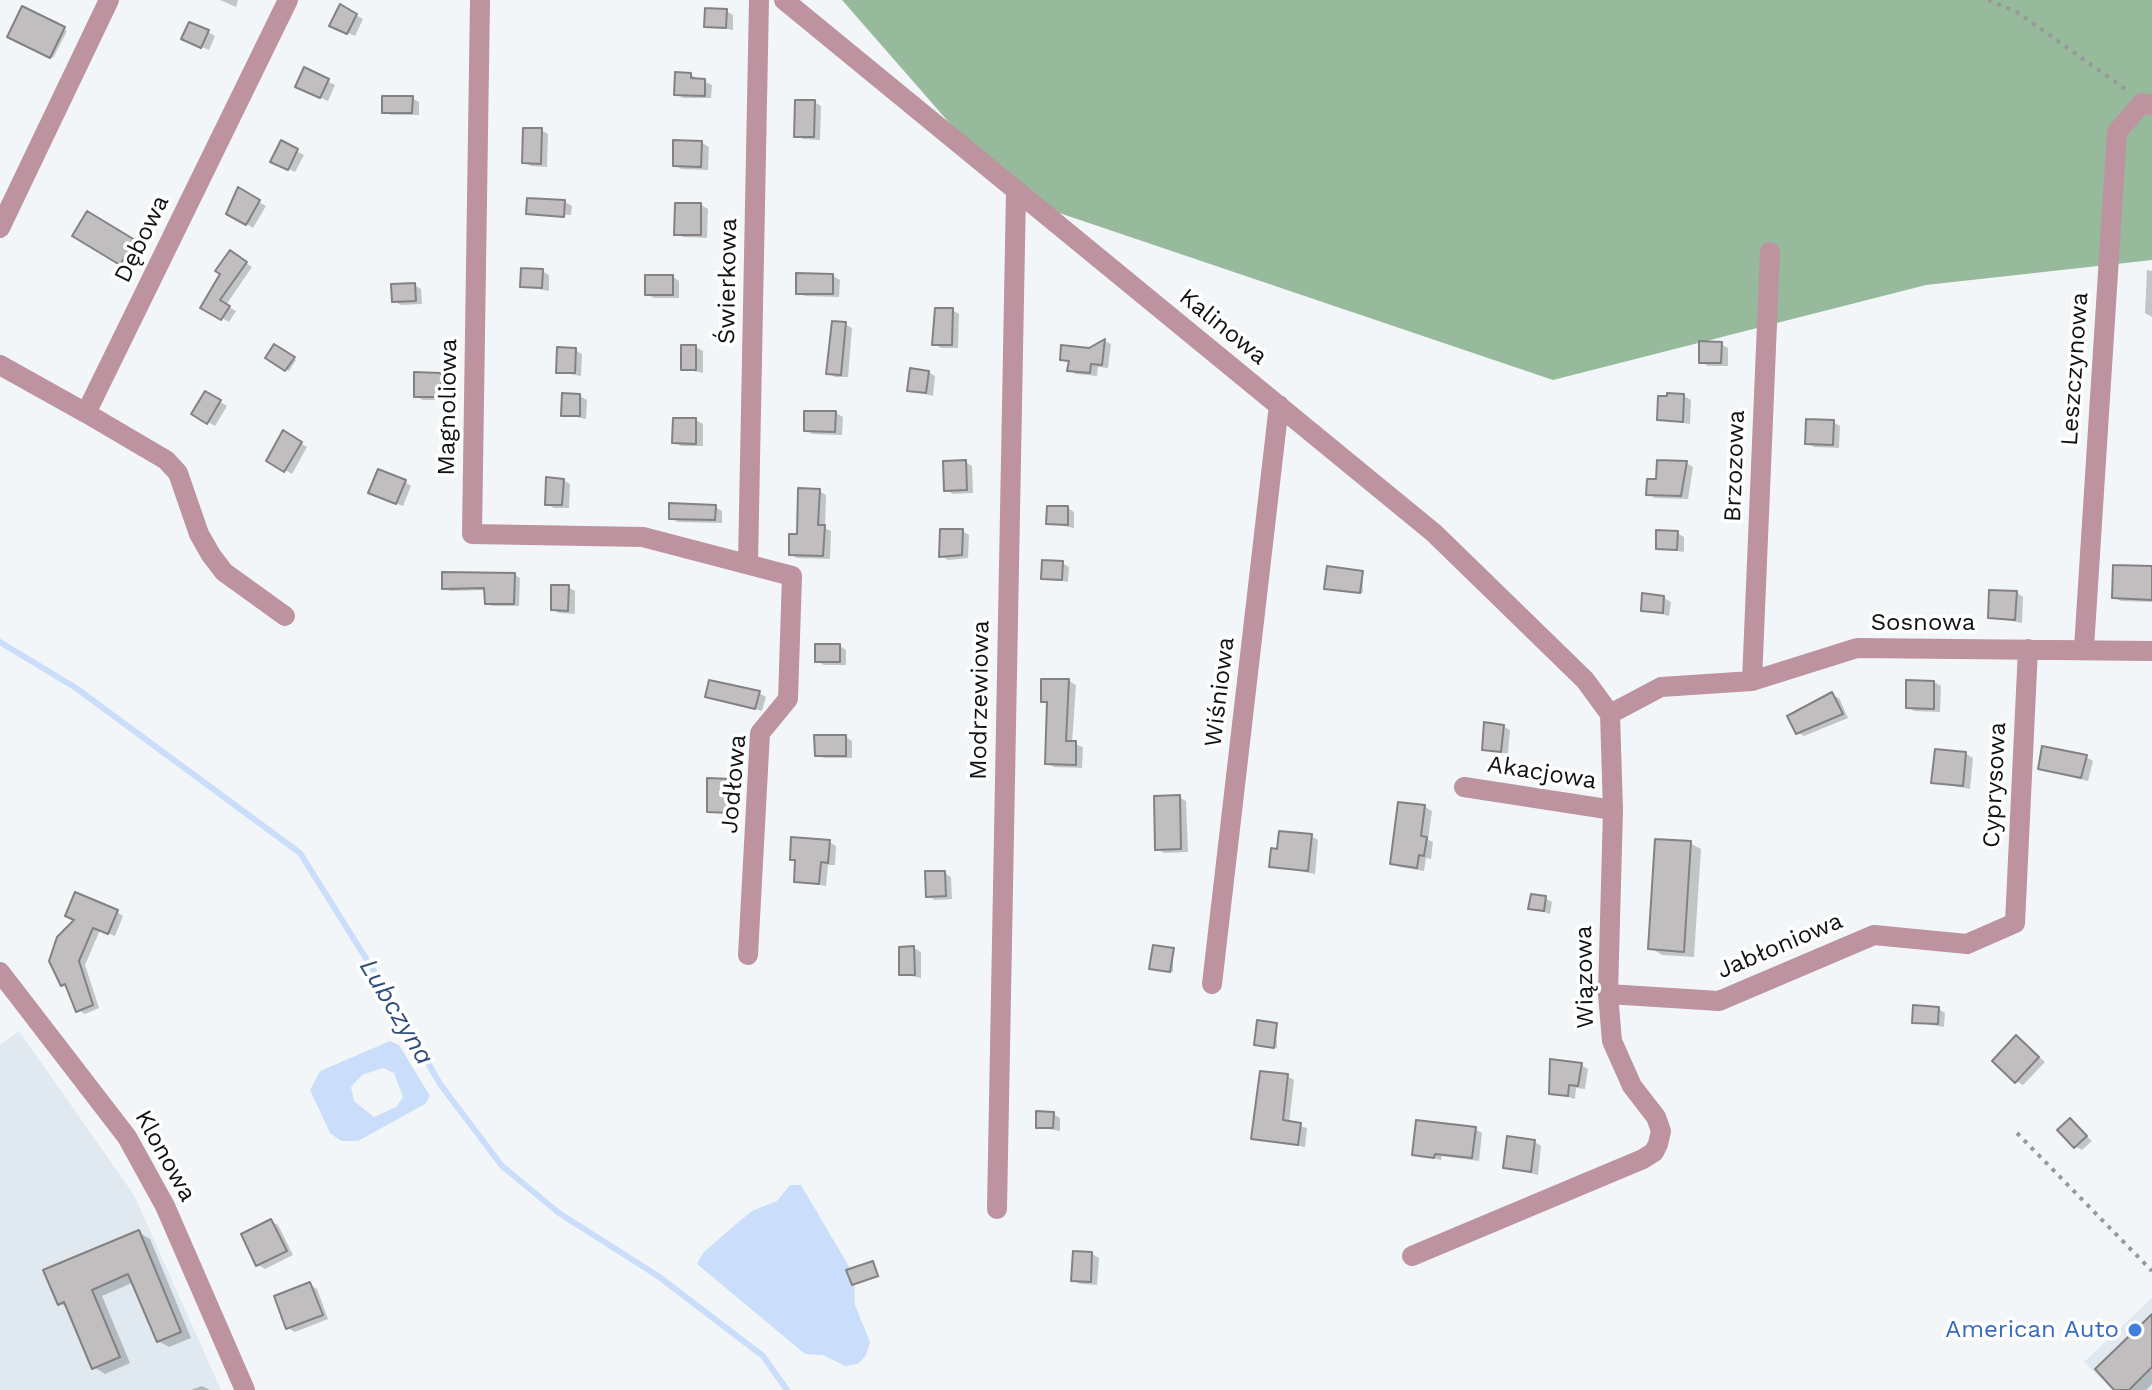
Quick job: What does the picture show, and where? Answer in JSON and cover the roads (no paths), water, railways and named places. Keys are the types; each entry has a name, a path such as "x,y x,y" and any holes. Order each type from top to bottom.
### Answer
{"street":[{"path":"0,228 109,0"},
{"name":"Dębowa","path":"86,413 288,0"},
{"name":"Magnoliowa","path":"480,0 472,534 643,537 748,563"},
{"name":"Świerkowa","path":"748,563 759,0"},
{"name":"Kalinowa","path":"784,0 1434,533 1585,680 1610,714"},
{"name":"Leszczynowa","path":"2084,648 2117,132 2147,104"},
{"name":"Modrzewiowa","path":"997,1209 1016,191"},
{"name":"Brzozowa","path":"1752,681 1770,252"},
{"path":"0,365 166,460 178,473 199,534 211,555 233,579 285,616"},
{"name":"Wiśniowa","path":"1212,984 1279,405"},
{"name":"Jodłowa","path":"748,563 792,576 788,699 760,733 748,955"},
{"name":"Sosnowa","path":"1610,714 1661,687 1752,681 1857,648 2152,651"},
{"name":"Cyprysowa","path":"2015,923 2028,649"},
{"name":"Wiązowa","path":"1412,1256 1654,1152 1661,1131 1656,1117 1632,1086 1612,1041 1608,994 1613,810 1610,714"},
{"name":"Akacjowa","path":"1464,787 1613,810"},
{"name":"Jabłoniowa","path":"1608,994 1719,1001 1874,935 1967,944 2015,923"},
{"name":"Klonowa","path":"0,972 116,1120 137,1154 172,1222 245,1390"}],"water":[{"path":"390,1041 399,1045 430,1096 425,1104 358,1141 341,1141 330,1133 310,1090 320,1071","holes":["383,1068 394,1073 403,1097 396,1107 374,1117 354,1101 351,1087 362,1075"]},
{"path":"790,1185 801,1185 854,1275 855,1305 870,1342 866,1355 858,1364 845,1366 823,1355 805,1354 697,1264 703,1253 736,1224 752,1211 777,1201"}],"waterway":[{"name":"Lubczyna","path":"0,642 76,688 300,853 392,1000 440,1084 502,1166 559,1213 658,1276 763,1356 787,1390"}],"place":[{"name":"American Auto","path":"2135,1330"}]}
